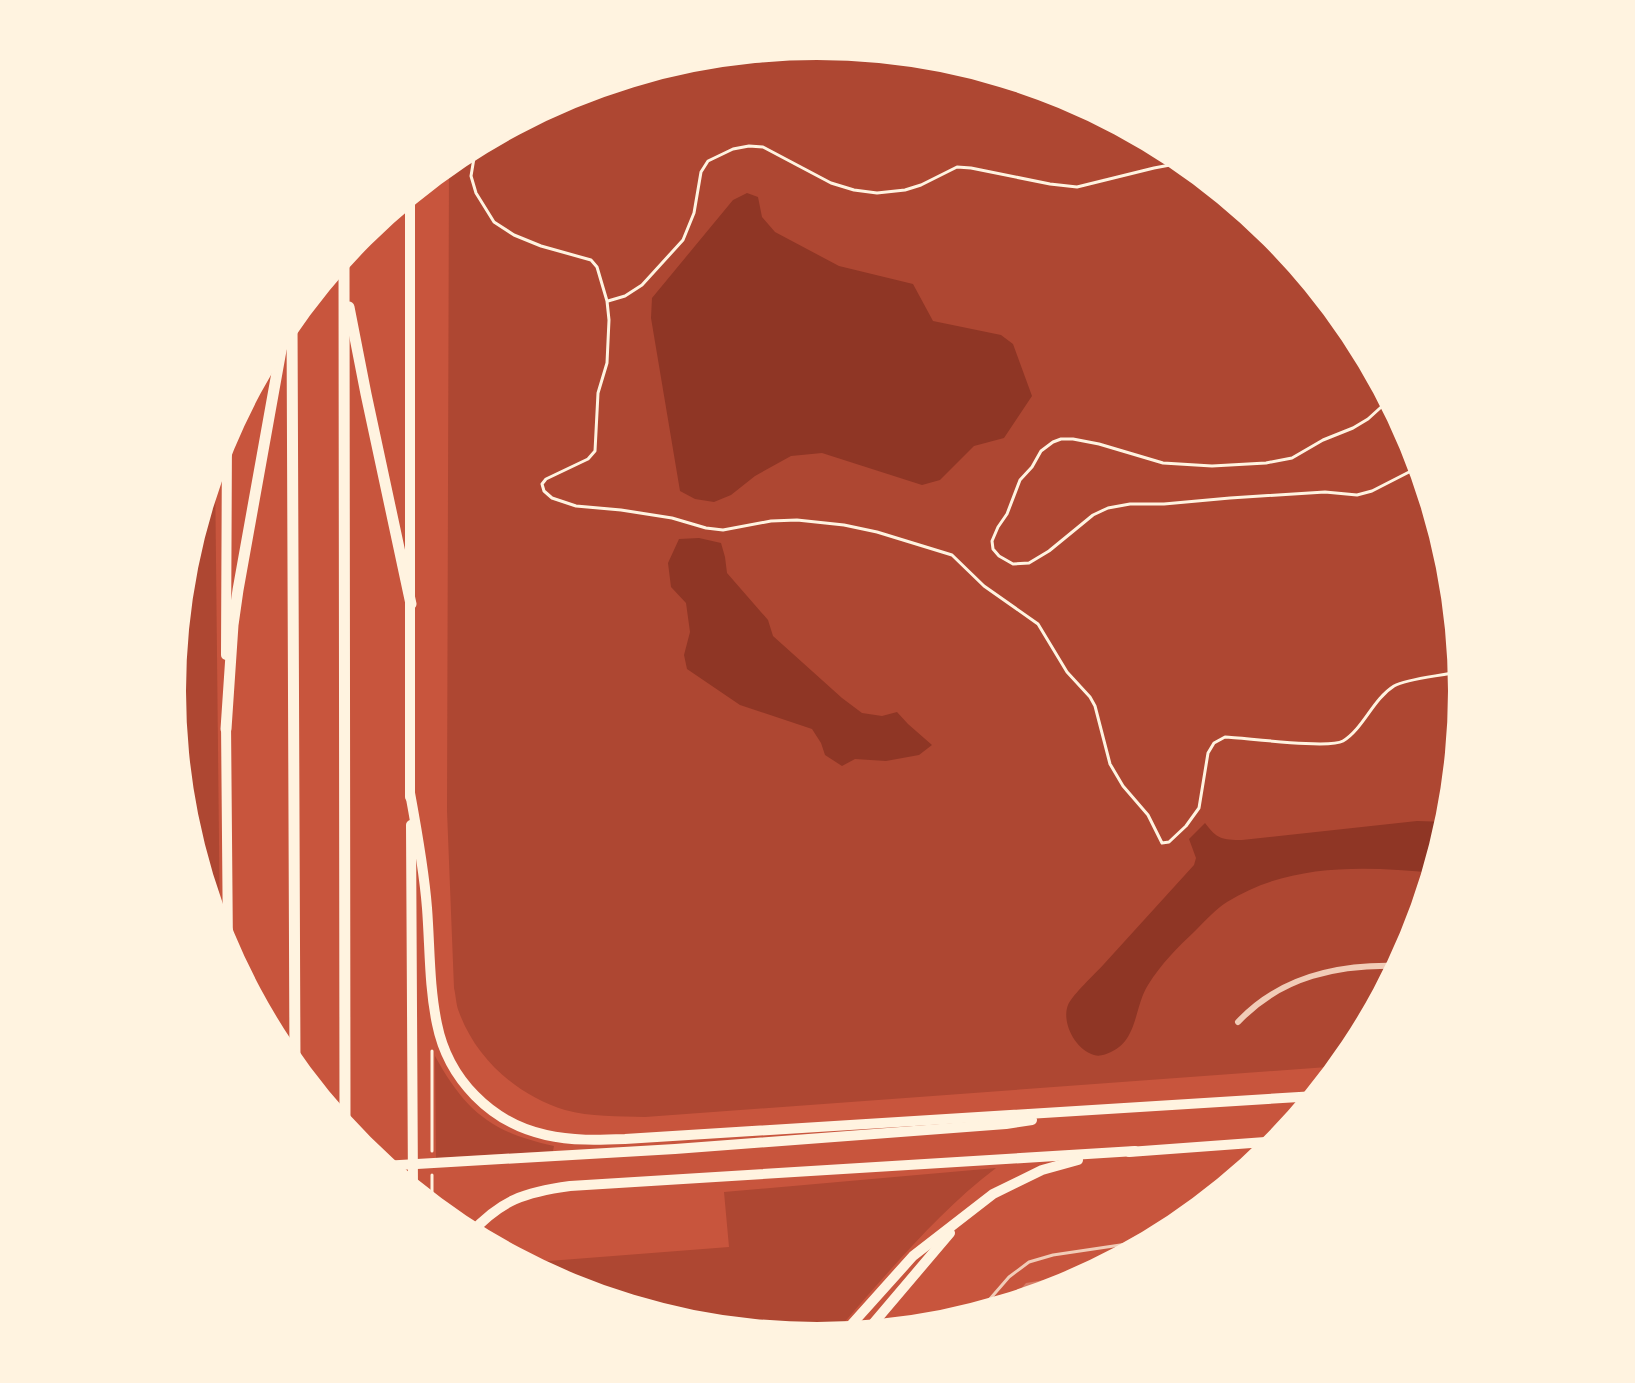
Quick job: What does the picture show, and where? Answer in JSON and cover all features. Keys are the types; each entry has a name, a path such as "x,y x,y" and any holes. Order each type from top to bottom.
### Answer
{"highway":[{"path":"344,274 345,1110"},
{"path":"344,280 411,604"},
{"path":"292,341 295,1046"},
{"path":"226,729 234,613 279,363"}],"main road":[{"path":"410,209 413,1176"},
{"path":"227,470 228,915"},
{"path":"410,793 427,907 432,1000 444,1049 465,1086 479,1101 524,1129 571,1139 614,1139 1301,1097"},
{"path":"400,1165 847,1137 1006,1124 1097,1110"},
{"path":"479,1224 501,1205 547,1189 570,1186 1259,1142"},
{"path":"854,1322 913,1256 993,1194 1042,1170 1069,1162 1135,1151"},
{"path":"876,1320 967,1213"}],"street":[{"path":"1238,1022 1252,1007 1270,995 1305,978 1344,967 1386,966"}],"lane":[{"path":"991,1298 1009,1277 1029,1262 1053,1255 1120,1245"}],"path":[{"path":"607,301 625,296 642,285 683,240 694,213 701,172 708,161 733,149 763,147 831,183 877,193 921,185 957,167 1077,187 1169,167"},
{"path":"473,162 471,176 476,193 494,222 514,235 541,246 591,260 597,267 607,301 607,363 598,393 595,451 588,459 546,479 542,484 544,491 552,498 576,506 672,518 723,530 771,521 797,520 844,525 952,555 984,586 1038,624 1067,672 1090,697 1110,764 1123,786 1148,815 1162,843 1169,842 1186,826 1199,808 1208,753 1214,743 1225,737 1325,745 1342,742 1394,687 1449,674"},
{"path":"1381,407 1353,428 1323,440 1292,458 1266,463 1212,466 1163,463 1099,444 1061,439 1041,451 1020,480 992,541 993,549 1013,564 1029,563 1093,515 1108,508 1325,492 1357,495 1409,472"},
{"path":"432,1051 432,1160"},
{"path":"432,1175 432,1192"}],"shaded area":[{"path":"776,61 859,61 941,72 981,82 1059,108 1097,125 1168,166 1202,190 1264,245 1292,275 1319,307 1364,376 1384,412 1415,489 1437,568 1444,609 1449,692 1444,774 1427,855 1401,933 1364,1007 1325,1067 645,1117 565,1110 531,1095 501,1073 476,1045 458,1009 454,988 447,811 449,179 538,125 615,94 694,72 735,65"},
{"path":"747,193 758,197 762,217 775,232 839,266 913,284 933,321 1001,335 1013,344 1032,396 1004,438 974,446 940,480 922,485 822,453 791,456 755,476 731,495 714,502 695,499 680,491 651,318 652,298 733,200"},
{"path":"215,504 220,892 198,815 191,774 186,692 191,609 198,568"},
{"path":"699,538 721,543 727,573 768,620 773,636 842,698 862,713 882,716 897,712 932,745 919,755 886,761 855,759 842,766 825,755 812,729 740,705 687,669 684,655 690,632 686,603 671,587 668,563 679,539"},
{"path":"1435,822 1422,872 1354,869 1301,874 1251,889 1227,902 1164,963 1143,994 1131,1031 1120,1047 1098,1056 1081,1048 1068,1027 1068,1005 1194,865 1196,858 1189,839 1205,823 1220,838 1242,840"},
{"path":"435,1056 458,1091 482,1117 513,1134 554,1146 553,1151 436,1158"},
{"path":"996,1168 931,1227 844,1322 776,1322 694,1311 615,1289 545,1261 729,1247 724,1192"}],"building":[{"path":"1046,1280 1021,1289 1026,1283"}]}
